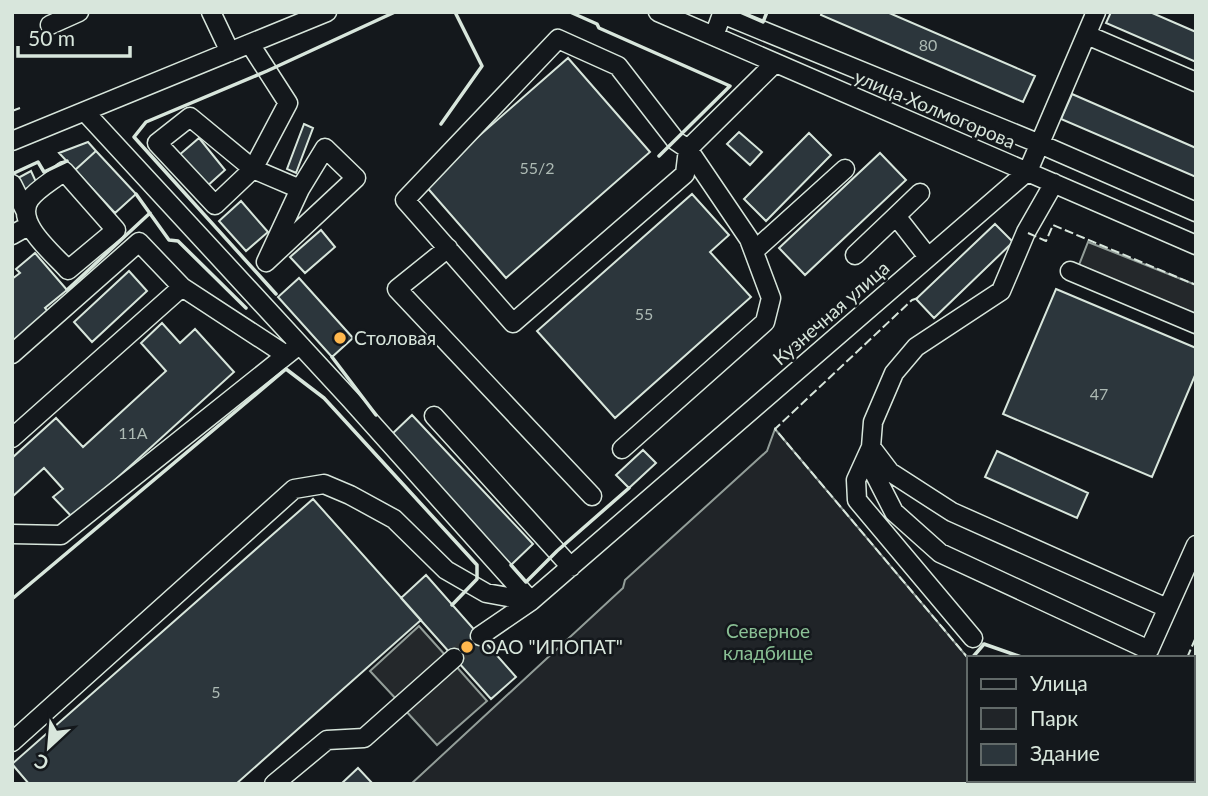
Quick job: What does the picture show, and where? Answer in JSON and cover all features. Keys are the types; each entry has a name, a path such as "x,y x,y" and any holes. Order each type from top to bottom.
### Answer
{"street":[{"path":"50,25 79,12"},
{"path":"12,141 327,12"},
{"name":"улица Холмогорова","path":"658,12 1196,245"},
{"name":"Кузнечная улица","path":"480,636 531,601 1028,171 1096,12"},
{"path":"713,36 722,13 1040,144 1196,212"},
{"path":"216,14 230,52"},
{"path":"1087,35 1196,82"},
{"path":"622,449 765,322 771,298 749,239 688,149 676,141 618,66 558,39 405,200 513,323 685,174 688,149 775,62"},
{"path":"250,44 288,103 253,169 215,205 157,143 190,117 253,169 300,189"},
{"path":"85,112 293,349 531,601"},
{"path":"325,148 356,178 266,262 294,201 300,189 325,148"},
{"path":"754,251 845,169"},
{"path":"12,184 22,224 68,270 116,230 64,171 31,199 22,224"},
{"path":"1054,183 1026,232 1001,291 916,347 894,373 873,422 871,447 874,473 894,512 940,553 1149,650 1196,545"},
{"path":"855,256 920,193"},
{"path":"896,216 928,257"},
{"path":"12,354 139,242 183,286 293,349"},
{"path":"448,248 397,289 592,496"},
{"path":"1070,271 1196,324"},
{"path":"12,438 183,286"},
{"path":"12,534 61,535 293,349"},
{"path":"433,416 571,567"},
{"path":"871,447 890,471 952,512 1167,608"},
{"path":"871,447 856,480 857,500 973,638"},
{"path":"12,742 294,489 324,484 350,495 394,519 454,575 486,593 531,601"},
{"path":"274,784 327,740 364,738 454,658"}],"green space":[{"name":"Северное кладбище","path":"775,429 967,657 967,782 1075,784 411,784 623,588 625,580 767,451"}],"shaded area":[{"path":"1088,242 1196,285 1196,318 1077,270"},
{"path":"419,626 446,656 397,700 370,671"},
{"path":"455,665 487,701 437,745 405,710"}],"building":[{"path":"822,12 887,12 1035,76 1023,102 821,15"},
{"path":"1111,12 1150,12 1196,32 1196,62 1106,23"},
{"path":"568,58 650,152 506,278 424,184"},
{"path":"1072,94 1196,148 1196,177 1061,119"},
{"path":"304,124 313,128 296,173 287,169"},
{"path":"739,132 762,152 750,165 727,144"},
{"path":"809,133 831,155 766,221 744,199"},
{"path":"199,138 225,170 205,188 178,156"},
{"path":"88,142 96,151 75,170 59,153"},
{"path":"96,151 136,194 115,213 75,170"},
{"path":"880,153 906,180 805,275 779,248"},
{"path":"31,171 37,184 24,190 18,178"},
{"path":"692,194 729,235 710,252 751,297 615,418 537,331"},
{"path":"241,201 268,232 246,251 219,221"},
{"path":"995,224 1013,242 934,318 916,299"},
{"path":"321,230 335,247 305,273 290,257"},
{"path":"35,253 67,290 45,308 51,315 13,347 12,279 20,273 16,269"},
{"path":"129,271 147,291 92,342 74,322"},
{"path":"299,278 353,338 332,357 278,297"},
{"path":"1056,289 1196,348 1196,373 1152,477 1003,414"},
{"path":"162,323 180,343 195,329 234,372 73,518 53,497 63,489 44,468 12,497 12,458 56,418 83,447 166,371 141,343"},
{"path":"412,415 533,544 511,565 391,435"},
{"path":"643,450 656,463 629,488 616,475"},
{"path":"997,451 1088,493 1077,518 985,477"},
{"path":"313,499 421,620 236,784 29,784 12,764"},
{"name":"ОАО \"ИПОПАТ\"","path":"426,575 516,677 491,699 401,598"},
{"path":"358,768 373,784 341,784"}],"tunnel":[{"path":"454,658 480,636"}],"fence":[{"path":"12,111 20,108"},
{"path":"1028,233 1046,241 1053,225 1196,285"},
{"path":"918,298 912,300 775,429 967,657"},
{"path":"1188,656 1196,637"},
{"path":"974,656 984,644 1018,656"}],"wall":[{"path":"276,294 134,137 146,122 267,71 395,12"},
{"path":"441,124 482,66 455,12"},
{"path":"570,12 597,24 599,28 730,86 659,156"},
{"path":"740,12 763,22 767,12"},
{"path":"12,174 38,162 44,172 67,161"},
{"path":"136,194 169,240 178,241 246,308"},
{"path":"67,290 150,213"},
{"path":"332,357 376,415"},
{"path":"12,599 286,369 324,398 477,565 477,579 452,605"},
{"path":"511,565 526,582 629,488"},
{"path":"974,656 984,644 1018,656"}],"place":[{"name":"Столовая","path":"340,338"},
{"name":"ОАО \"ИПОПАТ\"","path":"467,647"}]}
